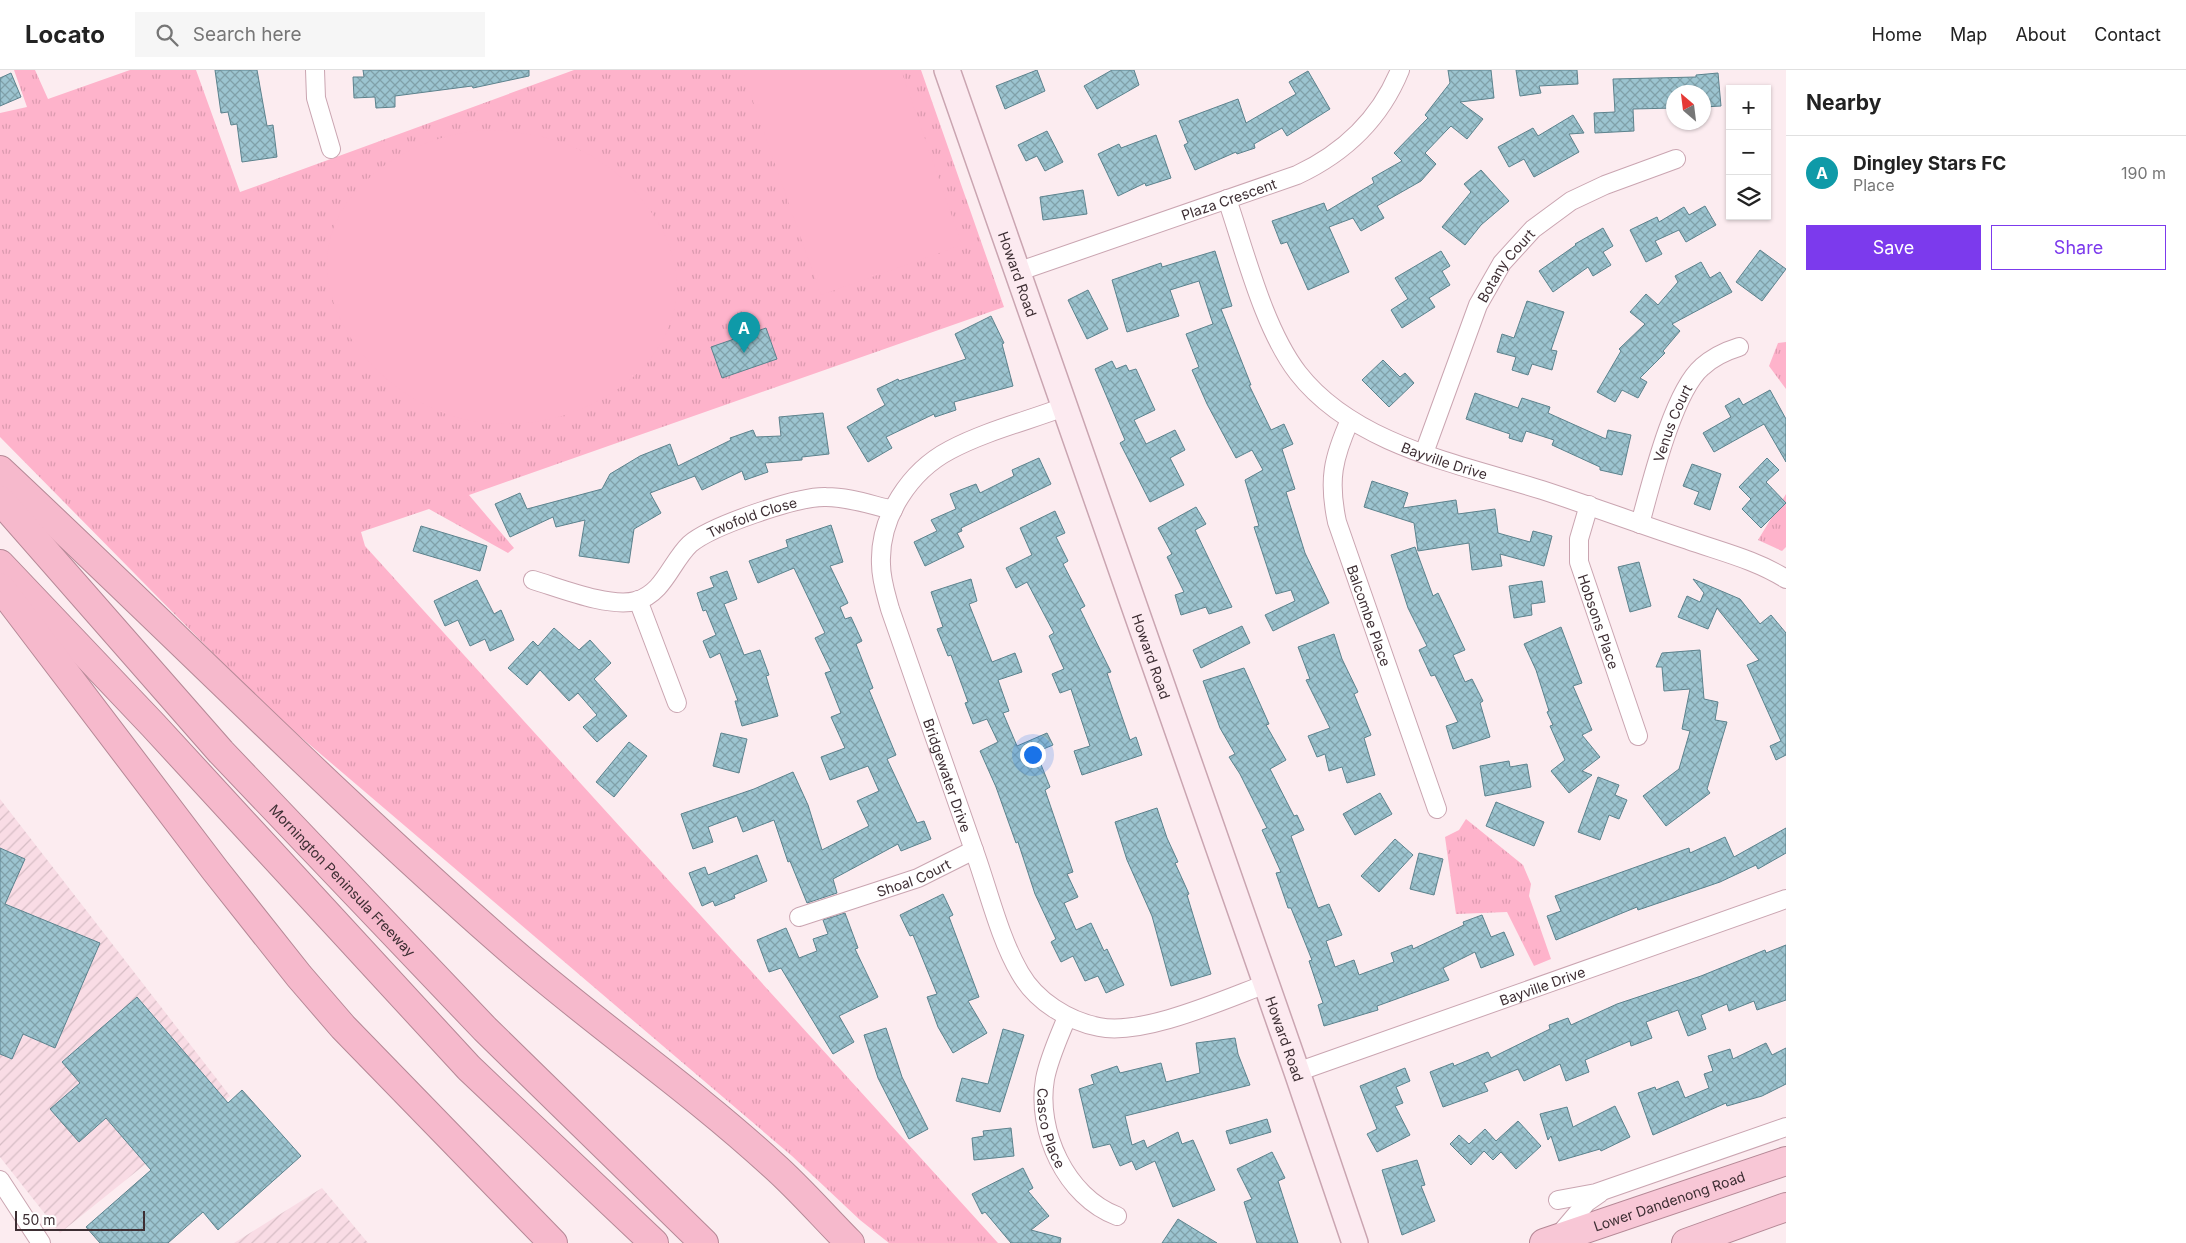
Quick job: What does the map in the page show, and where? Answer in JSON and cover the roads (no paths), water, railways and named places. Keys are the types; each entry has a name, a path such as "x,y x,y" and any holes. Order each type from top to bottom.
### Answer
{"highway":[{"path":"0,470 274,734 457,903 547,981 731,1128 797,1189 850,1243"},
{"name":"Mornington Peninsula Freeway","path":"0,500 241,773 485,1029 704,1243"},
{"path":"0,564 153,725 469,1068 654,1243"},
{"path":"0,586 215,870 299,976 343,1027 553,1243"},
{"name":"Lower Dandenong Road","path":"1548,1242 1786,1161"},
{"path":"797,1189 867,1243"},
{"path":"1686,1243 1786,1207"}],"main road":[{"name":"Howard Road","path":"947,70 1297,1072 1354,1243"}],"street":[{"path":"315,70 316,98 332,148"},
{"name":"Plaza Crescent","path":"1018,272 1297,175 1335,154 1367,124 1382,104 1400,70"},
{"name":"Botany Court","path":"1424,453 1478,305 1502,263 1533,229 1571,201 1605,185 1676,159"},
{"name":"Bayville Drive","path":"1227,199 1272,328 1286,356 1298,374 1317,393 1350,420 1367,430 1424,453 1589,505 1754,562 1786,580"},
{"name":"Venus Court","path":"1640,524 1674,415 1690,380 1712,359 1739,347"},
{"name":"Bridgewater Drive","path":"1064,407 969,441 935,458 905,488 893,510 882,549 882,581 893,618 974,850 1012,957 1020,974 1049,1005 1066,1017 1101,1028 1140,1027 1266,984"},
{"name":"Balcombe Place","path":"1350,420 1332,466 1333,502 1337,522 1437,809"},
{"name":"Twofold Close","path":"638,600 656,590 681,554 692,543 705,534 727,525 795,502 824,497 844,498 893,510"},
{"name":"Hobsons Place","path":"1589,505 1579,539 1579,562 1638,736"},
{"path":"533,580 616,602 638,600 676,703"},
{"name":"Shoal Court","path":"799,917 918,878 974,850"},
{"name":"Bayville Drive","path":"1297,1072 1786,899"},
{"name":"Casco Place","path":"1066,1017 1046,1079 1044,1100 1049,1134 1070,1179 1082,1194 1092,1204 1117,1216"},
{"name":"Lower Dandenong Road","path":"1558,1200 1603,1191 1786,1127"},
{"path":"0,1180 41,1243"},
{"name":"Lower Dandenong Road","path":"1548,1242 1566,1229 1587,1202 1603,1191"}],"place":[{"name":"Dingley Stars FC","path":"744,353"}]}
